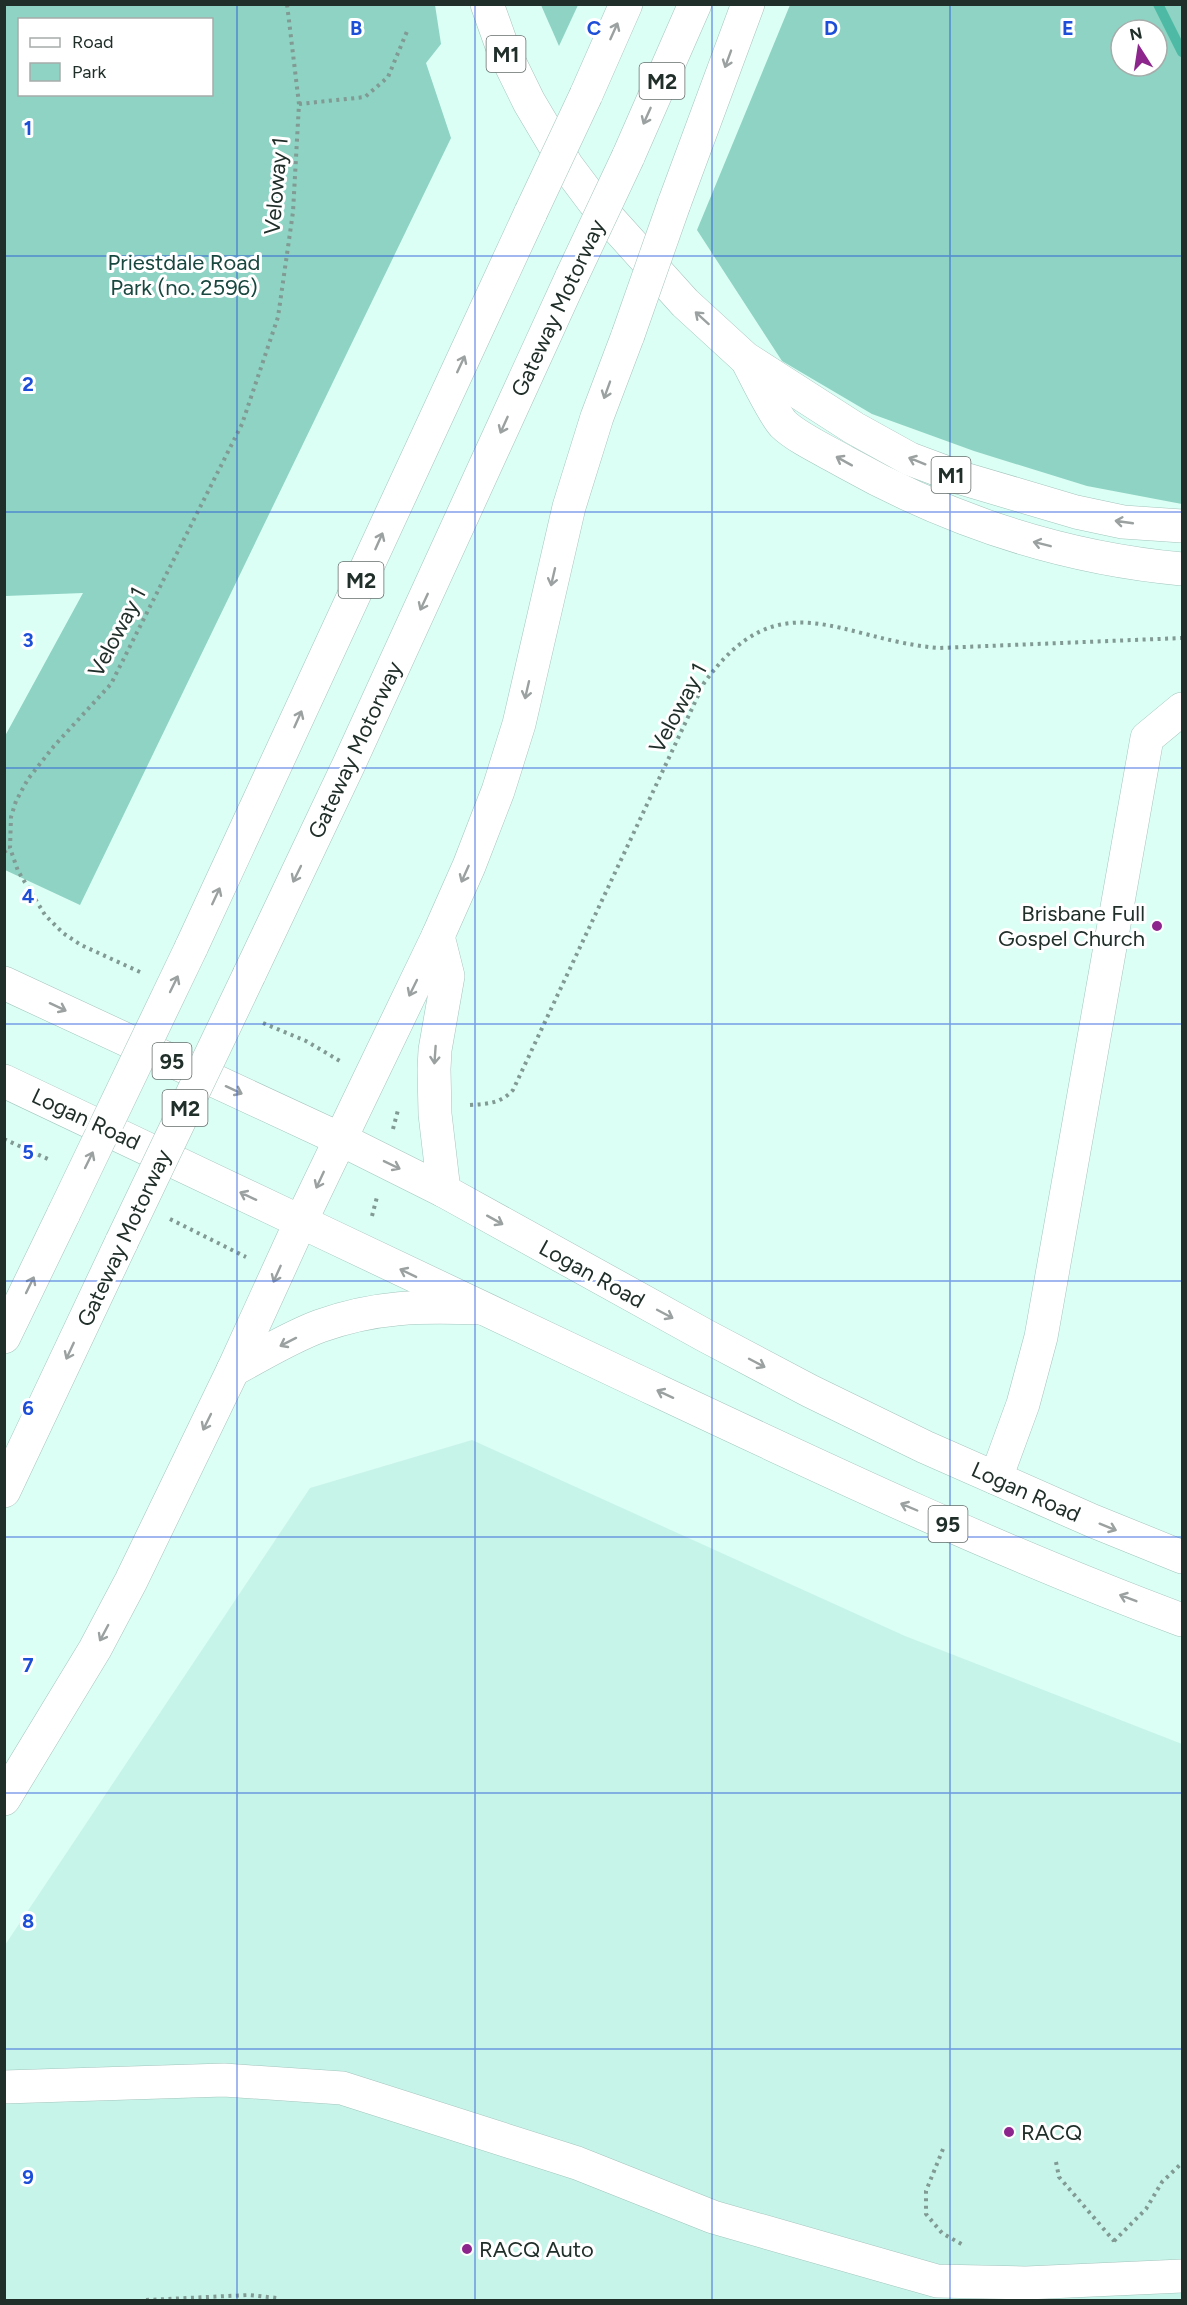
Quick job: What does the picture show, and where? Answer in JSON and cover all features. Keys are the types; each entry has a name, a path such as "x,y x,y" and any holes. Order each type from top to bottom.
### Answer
{"main road":[{"name":"M1","path":"487,4 503,49 529,102 567,166 594,202 685,303 745,358 854,428 910,459 951,474 1076,512 1123,522 1182,526"},
{"name":"M2","path":"4,1337 191,948 626,4"},
{"name":"Gateway Motorway","path":"4,1491 350,764 696,4"},
{"path":"4,1799 95,1649 131,1581 470,866 498,791 519,724 569,507 597,417 748,4"},
{"path":"745,358 783,423 824,450 921,501 1017,538 1136,565 1182,569"},
{"path":"996,1479 1021,1414 1041,1337 1148,738 1182,709"},
{"path":"438,936 448,975 435,1050 434,1069 436,1125 444,1191"},
{"name":"Logan Road","path":"4,983 340,1139 444,1191 810,1391 924,1447 1182,1557"},
{"name":"Logan Road","path":"4,1081 479,1308 895,1501 1041,1564 1182,1620"},
{"path":"233,1370 318,1327 364,1314 419,1306 479,1308"},
{"path":"4,2087 224,2080 342,2088 577,2163 713,2217 937,2281 1026,2283 1182,2276"}],"path":[{"name":"Veloway 1","path":"144,974 101,956 63,933 45,915 18,871 10,848 11,817 16,801 28,779 54,746 111,684 242,424 278,317 294,212 299,104 287,4"},
{"path":"299,104 365,98 388,77 408,29"},
{"name":"Veloway 1","path":"466,1105 495,1103 505,1098 513,1090 705,683 717,665 738,646 768,629 799,621 825,623 910,646 939,648 1182,638"},
{"path":"4,852 10,848"},
{"path":"252,1019 306,1041 344,1063"},
{"path":"369,1227 378,1194"},
{"path":"943,2149 926,2191 926,2214 942,2233 963,2245 969,2254"},
{"path":"1056,2162 1059,2177 1114,2241 1115,2252"},
{"path":"1114,2241 1146,2209 1162,2182 1182,2163"},
{"path":"146,2301 249,2295 277,2298 279,2301"}],"shaded area":[{"name":"RACQ","path":"472,1440 905,1636 1182,1744 1182,2300 5,2300 5,1945 310,1488"}],"green space":[{"name":"Priestdale Road Park (no. 2596)","path":"5,4 435,5 441,44 426,63 451,138 80,905 5,870 5,736 83,593 5,596"},
{"path":"541,5 578,5 559,46"},
{"path":"790,5 1182,5 1182,504 1087,486 974,451 872,414 782,361 697,230"}],"waterway":[{"path":"1158,4 1182,52"}],"place":[{"name":"Brisbane Full Gospel Church","path":"1157,926"},
{"name":"RACQ","path":"1009,2132"},
{"name":"RACQ Auto","path":"467,2249"}]}
